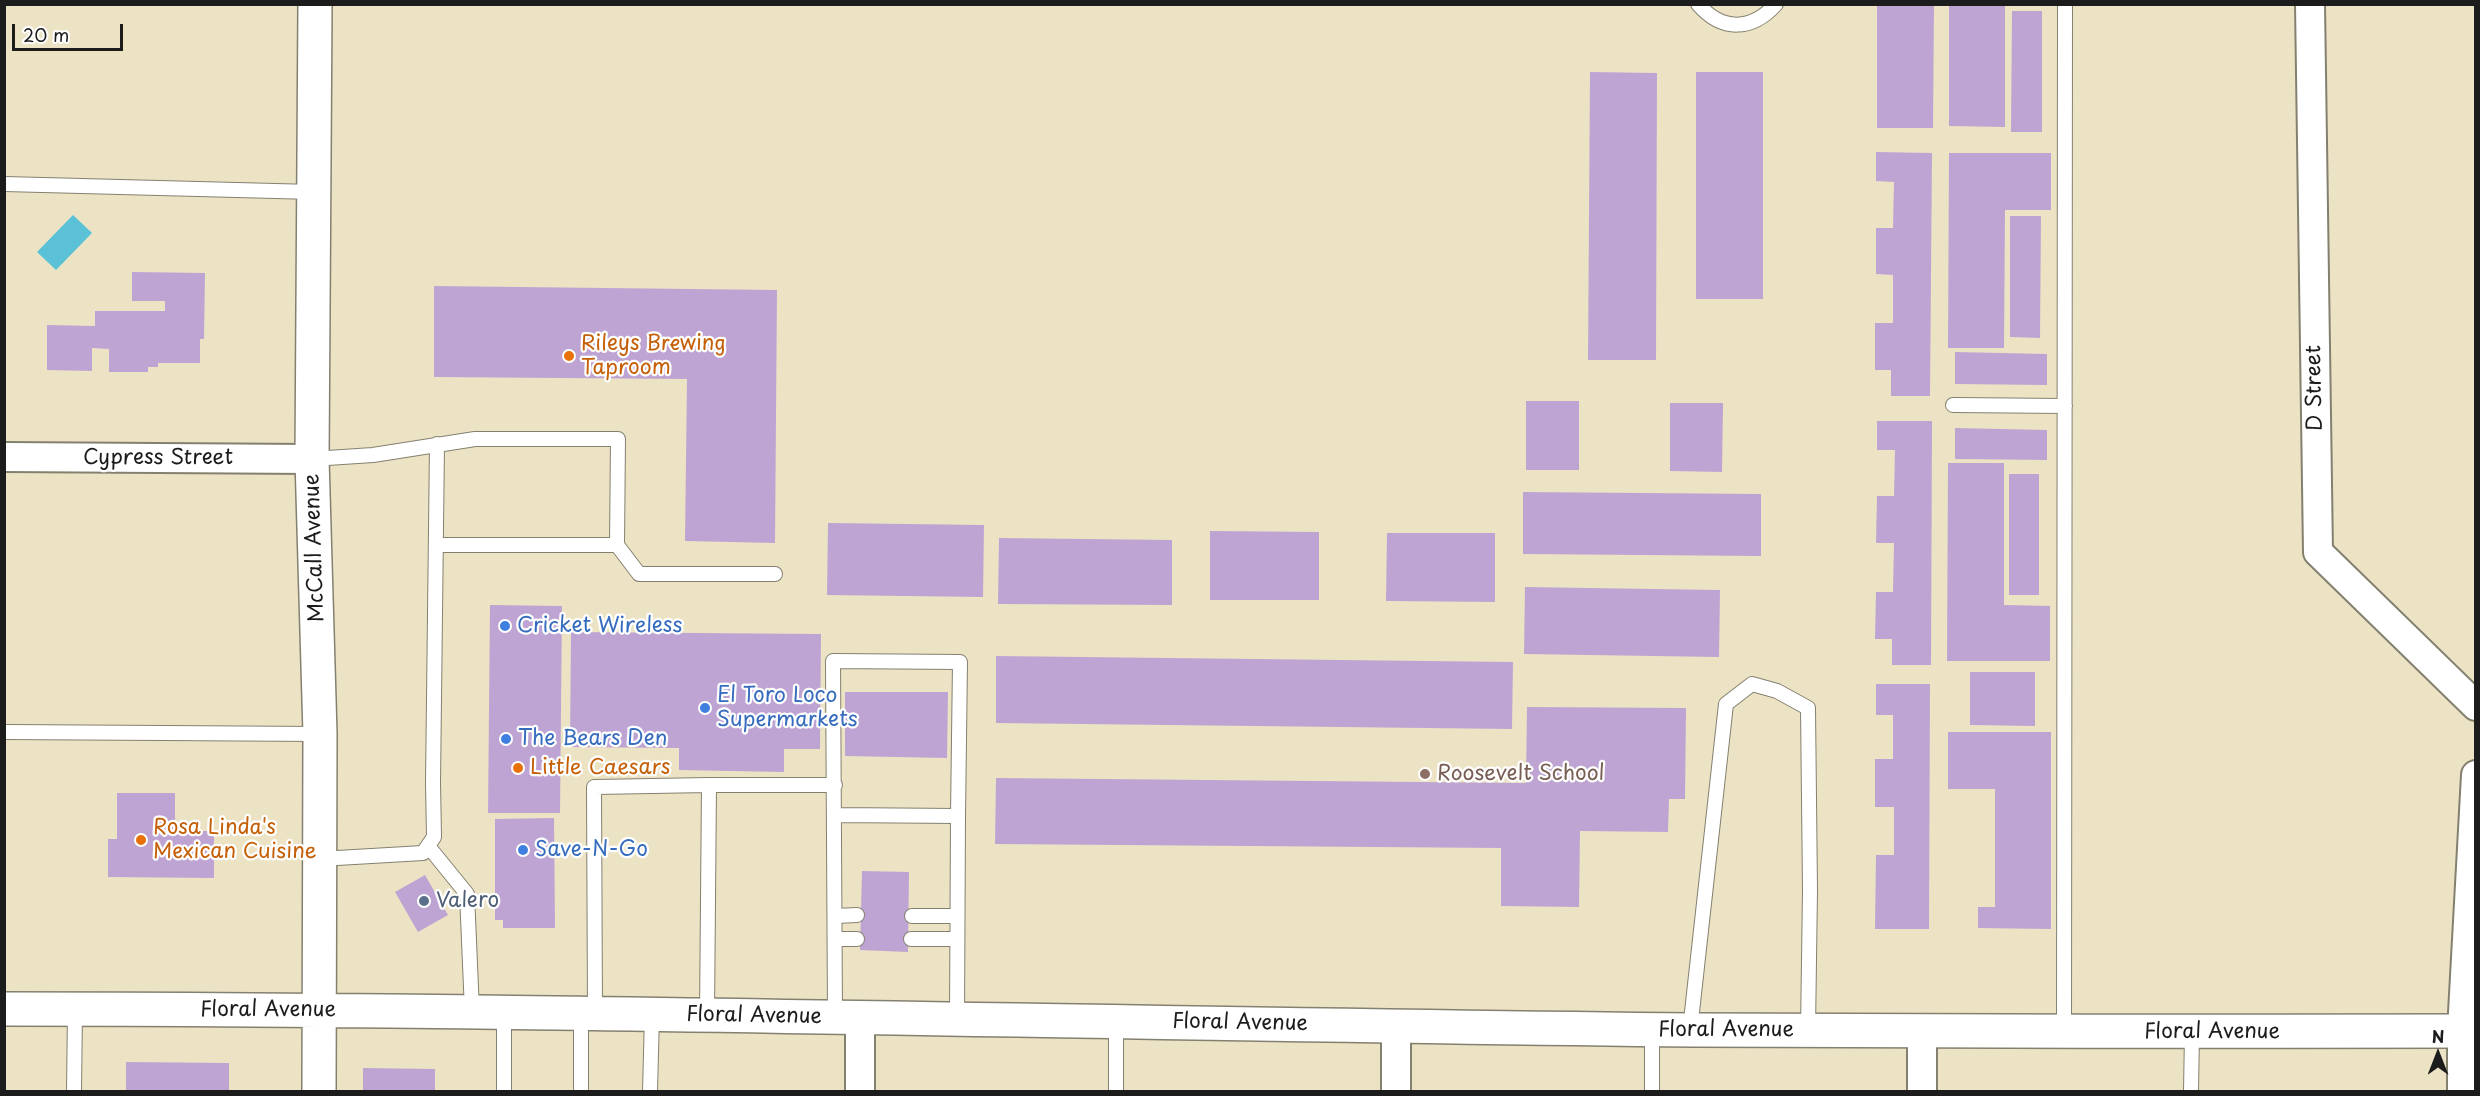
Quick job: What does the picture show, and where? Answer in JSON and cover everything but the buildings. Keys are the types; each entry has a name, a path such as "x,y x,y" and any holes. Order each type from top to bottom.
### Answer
{"street":[{"name":"McCall Avenue","path":"315,4 312,459 320,734 319,1092"},
{"name":"D Street","path":"2310,4 2318,552 2475,706"},
{"name":"Cypress Street","path":"4,458 312,459"},
{"path":"2463,1092 2469,1031 2475,775"},
{"name":"Floral Avenue","path":"4,1009 472,1011 1690,1030 2064,1033 2469,1031"},
{"path":"847,1017 860,1092"},
{"path":"1396,1026 1396,1092"},
{"path":"1922,1031 1922,1092"}],"lane":[{"path":"1698,4 1708,16 1721,22 1737,25 1753,22 1766,15 1776,4"},
{"path":"2064,1033 2065,4"},
{"path":"4,184 314,192"},
{"path":"1953,405 2065,406"},
{"path":"312,459 373,455 475,439 618,440 617,545 639,574 775,574"},
{"path":"320,860 423,853 434,837 437,444"},
{"path":"437,545 617,545"},
{"path":"847,1017 835,939 833,661 960,662 956,916 957,1019"},
{"path":"1690,1030 1726,704 1752,684 1777,691 1808,708 1809,1030"},
{"path":"4,732 320,734"},
{"path":"707,1015 709,784"},
{"path":"581,1092 588,1013 594,787 835,784"},
{"path":"835,815 958,816"},
{"path":"428,846 467,894 472,1011"},
{"path":"835,916 857,915"},
{"path":"912,916 956,916"},
{"path":"835,939 857,939"},
{"path":"911,939 956,939"},
{"path":"74,1092 75,1009"},
{"path":"504,1012 504,1092"},
{"path":"650,1092 652,1014"},
{"path":"1116,1020 1116,1092"},
{"path":"1652,1029 1652,1092"},
{"path":"2192,1033 2192,1092"}],"water":[{"path":"73,215 92,233 56,270 37,252"}],"place":[{"name":"Rileys Brewing Taproom","path":"569,356"},
{"name":"Cricket Wireless","path":"505,626"},
{"name":"El Toro Loco Supermarkets","path":"705,708"},
{"name":"The Bears Den","path":"506,739"},
{"name":"Little Caesars","path":"518,768"},
{"name":"Roosevelt School","path":"1425,774"},
{"name":"Rosa Linda's Mexican Cuisine","path":"141,840"},
{"name":"Save-N-Go","path":"523,850"},
{"name":"Valero","path":"424,901"}]}
